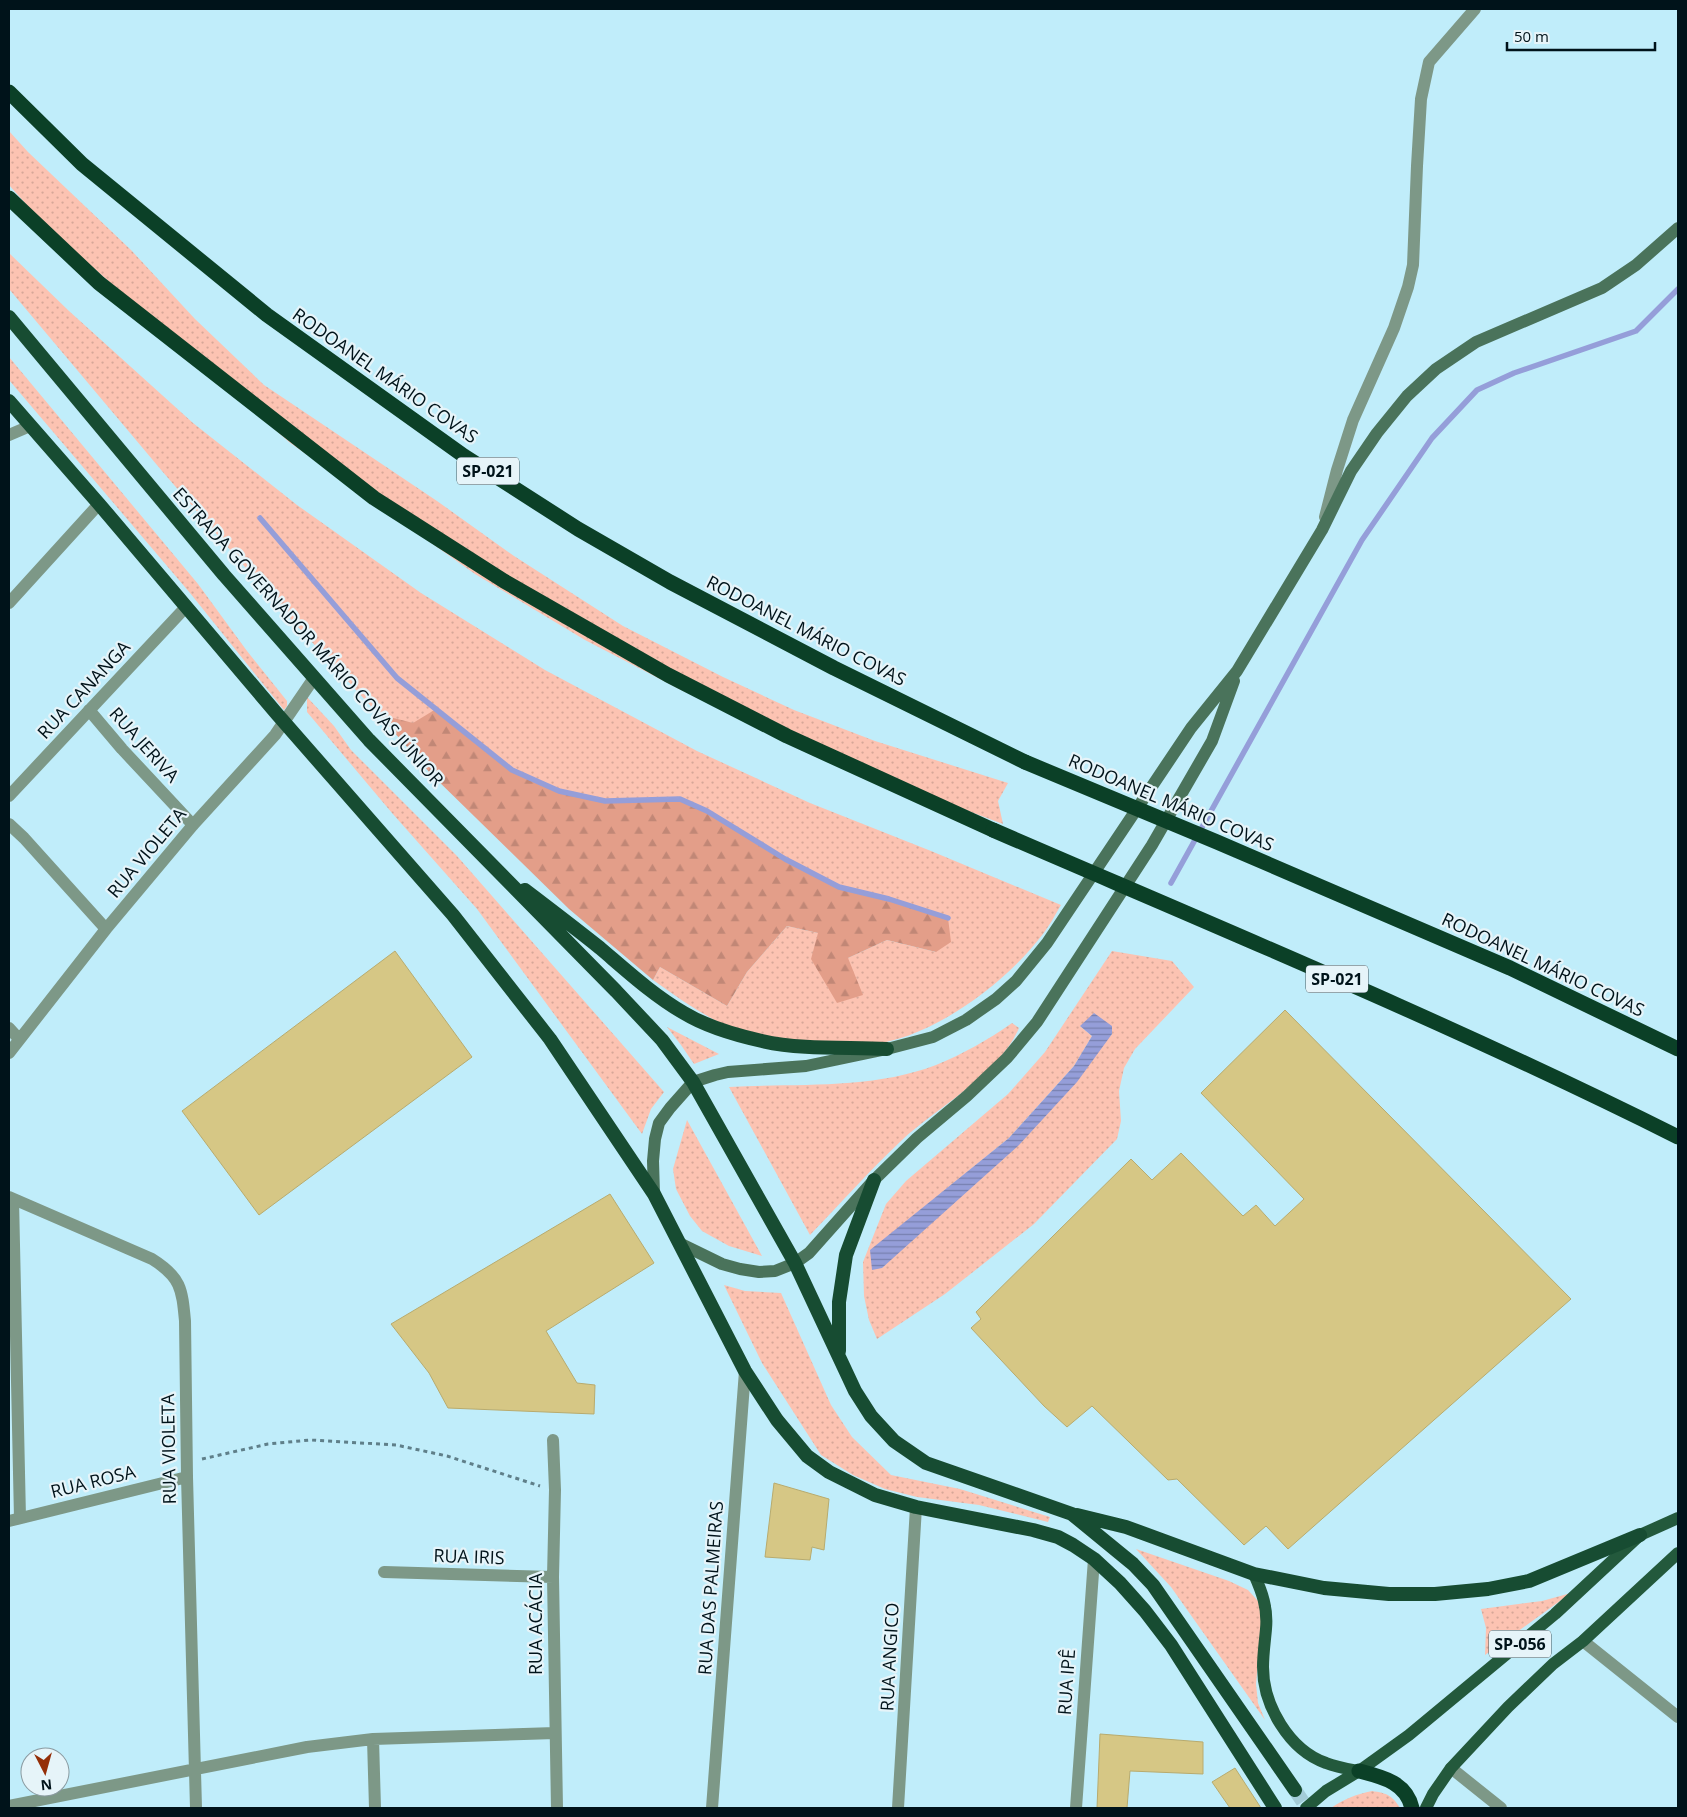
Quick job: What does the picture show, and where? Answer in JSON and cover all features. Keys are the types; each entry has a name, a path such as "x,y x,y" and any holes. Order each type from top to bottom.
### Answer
{"highway":[{"name":"RODOANEL MÁRIO COVAS","path":"9,92 82,164 260,309 464,456 578,529 670,582 834,668 1025,762 1510,968 1678,1049"},
{"name":"SP-021","path":"9,198 100,283 374,498 488,571 668,675 787,736 993,830 1577,1086 1678,1137"},
{"name":"ESTRADA GOVERNADOR MÁRIO COVAS JÚNIOR","path":"9,317 224,575 369,740 655,1033 693,1082 795,1263 855,1391 871,1416 894,1441 926,1463 1072,1514"},
{"path":"9,401 99,504 185,608 453,915 550,1039 654,1194 745,1370 777,1420 807,1456 829,1472 875,1496 916,1507 1033,1530 1073,1545 1094,1559 1120,1583 1145,1611 1171,1645 1275,1808"},
{"path":"488,863 574,926 653,993 684,1013 712,1027 762,1041 800,1047 887,1049"},
{"path":"839,1357 839,1302 843,1270 846,1255 874,1180"},
{"path":"1072,1514 1126,1527 1254,1574 1324,1588 1389,1594 1436,1594 1488,1589 1529,1581 1640,1535"},
{"path":"1072,1514 1133,1564 1153,1585 1295,1790"},
{"path":"1359,1771 1385,1778 1397,1785 1405,1792 1412,1808"}],"main road":[{"path":"654,1194 653,1161 659,1123 693,1082 715,1074 806,1066 933,1038 973,1015 996,999 1016,981 1047,943 1191,728 1238,671 1322,530 1351,471 1377,433 1406,396 1436,369 1476,342 1602,288 1636,265 1678,228"},
{"path":"681,1244 722,1264 740,1269 759,1272 775,1271 795,1263 809,1253 874,1180 917,1138 967,1096 1007,1058 1037,1022 1157,837 1212,740 1238,671"},
{"name":"SP-056","path":"1306,1808 1326,1791 1359,1771 1409,1735 1556,1614 1640,1535 1678,1518"},
{"name":"SP-056","path":"1426,1808 1451,1768 1508,1707 1553,1664 1583,1641 1678,1553"},
{"path":"1254,1574 1264,1598 1266,1612 1263,1666 1265,1690 1274,1714 1289,1736 1313,1757 1325,1763 1359,1771"}],"street":[{"path":"1322,530 1337,470 1354,420 1394,328 1408,287 1413,265 1416,166 1421,98 1429,62 1475,9"},
{"path":"9,435 30,426"},
{"path":"9,603 99,504"},
{"name":"RUA CANANGA","path":"9,796 185,608"},
{"name":"RUA VIOLETA","path":"9,1053 106,929 193,825 275,736 314,678"},
{"name":"RUA JERIVA","path":"89,710 122,749 193,825"},
{"path":"9,824 24,838 106,929"},
{"path":"9,1028 19,1040"},
{"path":"11,1198 15,1520"},
{"name":"RUA VIOLETA","path":"11,1198 152,1259 166,1268 178,1282 185,1320 187,1477 196,1808"},
{"name":"RUA DAS PALMEIRAS","path":"712,1808 745,1370"},
{"name":"RUA ACÁCIA","path":"553,1440 555,1490 553,1577 556,1808"},
{"name":"RUA ROSA","path":"15,1520 187,1477"},
{"name":"RUA ANGICO","path":"898,1808 916,1507"},
{"name":"RUA IPÊ","path":"1076,1808 1094,1559"},
{"name":"RUA IRIS","path":"384,1572 553,1577"},
{"path":"1583,1641 1678,1717"},
{"path":"9,1806 25,1806 307,1748 372,1739 555,1732"},
{"path":"372,1739 375,1808"},
{"path":"1451,1768 1501,1808"}],"path":[{"path":"187,1477 201,1459 268,1444 310,1440 396,1444 447,1456 555,1490"}],"shaded area":[{"path":"9,131 28,152 131,250 195,319 264,385 437,501 514,556 623,626 723,677 794,710 875,741 1008,783 998,801 1003,824 856,769 683,691 585,640 475,574 289,442 42,222 9,185"},
{"path":"9,253 69,311 193,423 297,505 421,593 545,670 697,751 810,803 1061,905 1048,927 1009,972 988,990 941,1020 917,1032 892,1041 858,1046 809,1043 741,1032 706,1016 653,980 660,967 727,1006 747,972 787,926 818,933 848,958 887,940 936,952 889,899 839,887 785,859 680,799 605,801 559,791 413,724 378,714 276,603 9,289"},
{"path":"9,357 198,584 247,651 287,701 287,706 284,710 190,593 9,380"},
{"path":"307,697 334,726 351,750 457,856 664,1092 651,1109 642,1134 477,909 392,813 307,712"},
{"path":"1112,951 1172,961 1194,987 1135,1049 1124,1068 1119,1091 1121,1121 1117,1139 1034,1224 945,1294 877,1339 869,1320 864,1296 863,1262 886,1204 906,1181 1008,1094 1045,1052","holes":["1080,1026 1112,1034 882,1268 871,1250 1009,1138 1074,1066 1092,1036"]},
{"path":"1012,1023 1019,1028 1010,1045 983,1075 901,1141 810,1235 729,1087 860,1082 911,1073 956,1056 985,1041"},
{"path":"667,1027 719,1054 694,1064"},
{"path":"687,1120 762,1256 729,1246 702,1231 690,1216 676,1189 673,1169"},
{"path":"724,1285 745,1291 781,1293 831,1405 852,1437 891,1475 960,1489 1050,1517 1048,1522 979,1505 917,1497 885,1489 853,1475 821,1455 762,1363"},
{"path":"1136,1549 1229,1581 1248,1590 1258,1601 1262,1615 1256,1684 1258,1703 1265,1720 1171,1587"},
{"path":"1571,1593 1485,1655 1486,1628 1481,1609 1542,1601"},
{"path":"1372,1791 1389,1796 1400,1808 1331,1808 1351,1797"}],"green space":[{"path":"436,709 519,773 559,791 605,801 680,799 707,811 785,859 839,886 889,899 948,918 951,942 936,952 887,940 848,958 863,995 837,1003 811,959 818,933 787,926 747,972 727,1006 660,967 653,980 569,909 430,773 378,714 413,723"}],"water":[{"path":"1094,1013 1112,1026 1112,1034 1077,1082 1019,1145 882,1268 872,1270 870,1250 1009,1138 1074,1066 1092,1036 1080,1026"}],"building":[{"path":"395,951 472,1057 259,1215 182,1111"},
{"path":"1285,1010 1571,1299 1288,1549 1266,1526 1244,1545 1177,1479 1168,1480 1092,1406 1067,1427 1044,1406 971,1328 981,1319 976,1312 1131,1159 1152,1180 1181,1153 1243,1216 1256,1205 1275,1226 1304,1199 1201,1093"},
{"path":"610,1194 654,1263 546,1331 577,1383 595,1385 594,1414 448,1408 429,1373 391,1324"},
{"path":"774,1483 829,1499 824,1550 812,1547 810,1560 765,1557"},
{"path":"1100,1734 1203,1742 1203,1774 1130,1771 1127,1808 1097,1808"},
{"path":"1235,1768 1261,1808 1230,1808 1212,1782"}],"waterway":[{"path":"1171,883 1362,540 1432,438 1477,390 1514,373 1636,331 1678,289"},
{"path":"260,518 397,678 512,770 559,791 605,801 680,799 707,811 785,859 839,887 889,899 948,918"}],"tunnel":[{"path":"1295,1790 1307,1808"}]}
